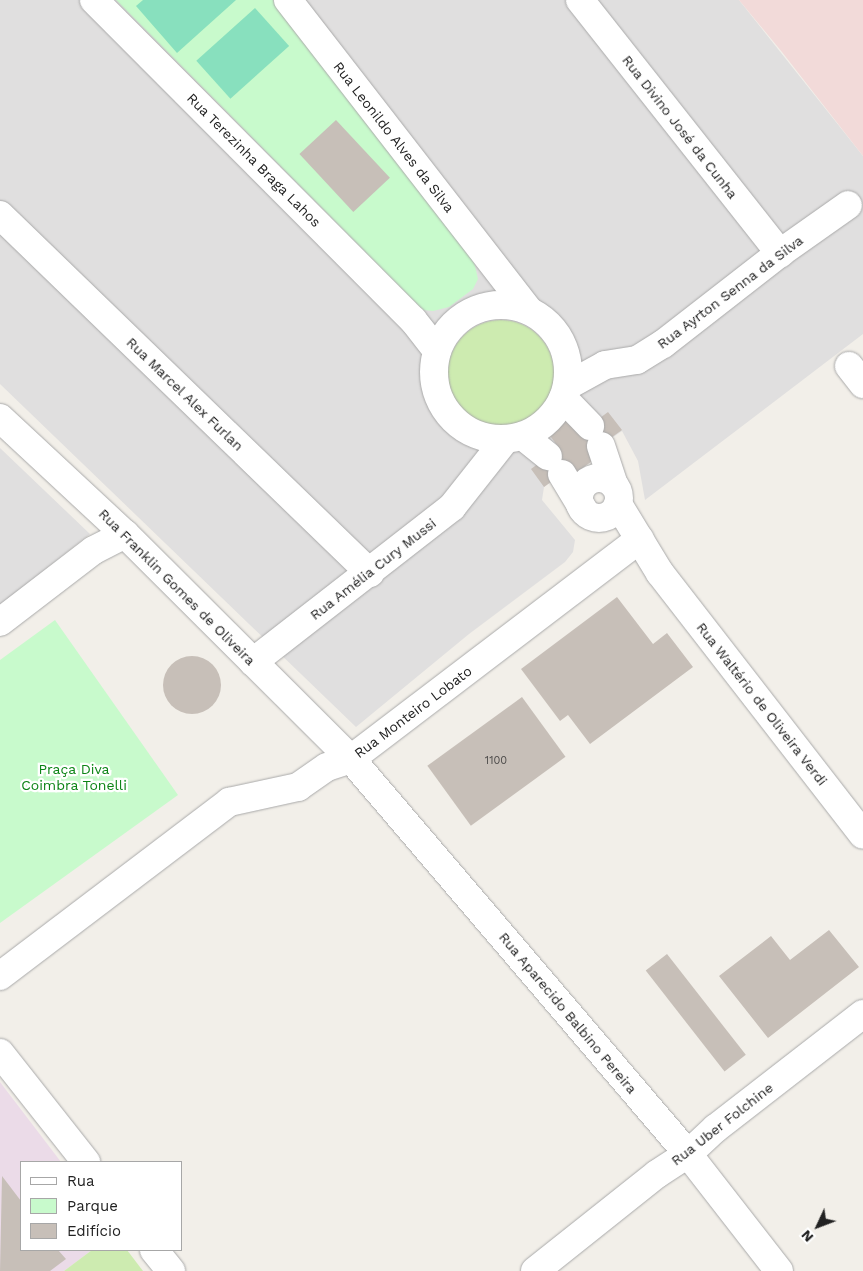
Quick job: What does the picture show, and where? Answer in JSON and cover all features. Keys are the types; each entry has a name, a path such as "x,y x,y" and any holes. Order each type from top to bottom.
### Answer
{"street":[{"name":"Rua Terezinha Braga Lahos","path":"94,0 413,320 442,341"},
{"name":"Rua Leonildo Alves da Silva","path":"288,0 529,312"},
{"name":"Rua Divino José da Cunha","path":"580,0 780,253"},
{"name":"Rua Ayrton Senna da Silva","path":"565,392 605,365 637,360 663,344 780,253 848,205"},
{"name":"Rua Marcel Alex Furlan","path":"0,215 370,573"},
{"path":"494,306 500,275"},
{"path":"494,306 529,312 544,321 564,351 565,392 547,421 514,438 471,433 452,418 439,398 434,375 442,341 461,318 494,306"},
{"name":"Rua Ayrton Senna da Silva","path":"564,351 605,365"},
{"name":"Rua Waltério de Oliveira Verdi","path":"565,392 595,436 634,544"},
{"name":"Rua Franklin Gomes de Oliveira","path":"0,418 125,534 351,759"},
{"path":"471,433 483,467"},
{"name":"Rua Amélia Cury Mussi","path":"253,662 370,573 452,507 483,467 514,438"},
{"name":"Rua Waltério de Oliveira Verdi","path":"514,438 555,465 585,512 634,544 660,572 863,835"},
{"path":"585,512 580,492 587,483 598,479 616,495"},
{"path":"0,622 94,550 125,534"},
{"name":"Rua Monteiro Lobato","path":"0,976 229,802 298,786 327,767 351,759 634,544"},
{"name":"Rua Aparecido Balbino Pereira","path":"351,759 688,1154 779,1271"},
{"name":"Rua Uber Folchine","path":"535,1271 657,1174 688,1154 716,1128 863,1014"},
{"path":"0,1053 85,1161"},
{"path":"155,1251 171,1271"}],"shaded area":[{"path":"0,0 739,0 863,156 863,334 645,500 638,461 622,431 595,450 599,456 577,472 572,466 544,487 542,500 575,540 573,552 565,562 469,634 356,727 0,384"},
{"path":"739,0 863,0 863,156 782,52"},
{"path":"0,448 90,534 0,605"},
{"path":"0,1082 60,1161 20,1161 20,1251 91,1251 64,1271 0,1271"}],"green space":[{"path":"116,0 273,0 473,257 478,279 473,289 449,307 433,311 423,310"},
{"path":"143,0 236,0 177,53 136,6"},
{"path":"255,8 289,46 230,99 196,61"},
{"path":"501,320 521,324 539,335 550,353 554,373 550,393 539,411 521,422 501,426 481,422 463,411 452,393 448,373 452,353 463,335 481,324"},
{"name":"Praça Diva Coimbra Tonelli","path":"55,620 178,795 0,923 0,660"},
{"path":"91,1251 128,1251 143,1271 64,1271"}],"building":[{"path":"336,120 390,178 353,212 299,154"},
{"path":"608,412 622,430 594,450 599,456 577,472 573,466 544,487 531,469 559,448 548,433 570,417 581,432"},
{"path":"617,597 653,644 667,633 693,667 590,744 568,715 560,721 521,669"},
{"path":"192,656 203,658 216,669 221,685 219,696 208,709 192,714 181,712 168,701 163,685 165,674 176,661"},
{"path":"522,697 565,757 471,826 427,766"},
{"path":"829,930 859,967 768,1038 719,976 771,936 790,960"},
{"path":"667,954 746,1055 725,1071 646,971"},
{"path":"2,1176 20,1200 20,1251 59,1251 66,1259 50,1271 0,1271"}]}
